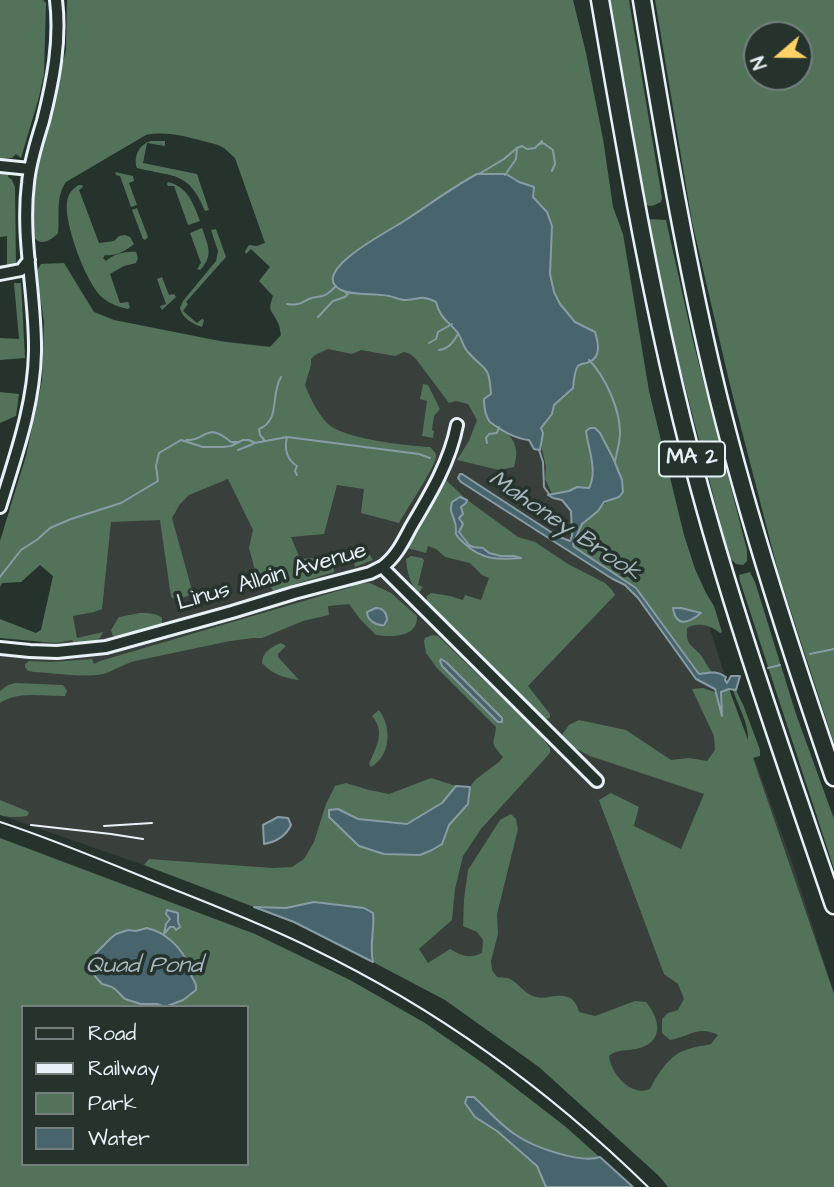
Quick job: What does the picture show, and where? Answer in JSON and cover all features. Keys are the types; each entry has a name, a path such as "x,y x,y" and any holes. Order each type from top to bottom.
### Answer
{"highway":[{"name":"MA 2","path":"600,0 644,252 694,466 743,634 834,905"},
{"name":"MA 2","path":"642,0 682,233 719,397 767,571 834,777"}],"street":[{"path":"0,508 24,424 34,377 35,330 26,207 30,169 54,76 56,1"},
{"path":"0,166 30,169"},
{"path":"0,274 21,270 29,260"},
{"path":"382,567 397,552 440,475 457,425"},
{"name":"Linus Allain Avenue","path":"0,648 57,652 106,647 370,573 382,567 597,780"}],"shaded area":[{"path":"613,207 662,476 729,689 793,865 834,993 834,1187 668,1187 539,1067 445,1000 294,922 181,878 0,815 0,641 40,646 66,509 9,509 26,456 42,381 44,322 296,349"}],"green space":[{"path":"0,0 43,0 46,3 44,74 21,158 16,154 12,158 0,159"},
{"path":"67,0 573,0 603,139 613,207 623,234 649,391 684,535 695,569 714,606 722,632 704,625 687,628 689,642 712,672 699,674 636,588 572,544 587,519 613,500 613,458 600,433 595,428 586,431 593,467 589,488 578,487 552,494 545,479 541,428 552,414 553,406 573,388 578,368 588,363 599,347 595,332 575,322 554,292 550,274 552,226 542,205 533,197 534,188 506,174 365,293 404,300 429,298 436,302 447,323 459,335 466,351 485,367 490,376 491,394 484,399 486,413 490,422 499,426 512,439 516,449 514,467 499,470 457,460 469,441 477,420 468,404 456,401 449,403 410,354 404,352 395,356 361,350 352,354 328,349 311,359 305,385 328,424 361,438 430,447 435,454 431,470 399,523 361,513 364,489 337,485 324,534 291,537 300,559 333,557 334,572 273,591 267,579 258,581 249,548 253,530 228,479 189,495 172,518 193,594 177,600 171,597 160,520 111,522 102,609 73,616 77,638 103,632 98,639 76,646 72,640 56,643 0,638 0,619 36,633 41,630 53,576 40,565 21,582 2,583 0,587 0,541 26,456 42,381 44,322 37,271 41,264 64,263 94,312 114,320 225,342 270,347 281,335 279,324 270,308 273,296 259,281 270,267 251,249 246,254 245,251 249,245 265,243 235,158 218,145 172,134 146,135 66,182 59,200 58,233 43,242 34,237 33,177 66,50"},
{"path":"610,0 629,0 662,198 661,202 652,206 644,205 641,199 634,133"},
{"path":"655,0 834,0 834,743 779,575 730,385 692,222"},
{"path":"165,141 165,146 147,143"},
{"path":"147,143 143,163 197,174 209,210 205,211 199,198 186,182 170,175 137,168 138,152"},
{"path":"0,171 9,173 8,177 15,187 16,266 7,267 7,236 0,237"},
{"path":"115,172 133,176 134,181 129,183 137,205 131,207 120,176"},
{"path":"168,182 185,192 200,221 188,225 174,186 168,186"},
{"path":"79,185 83,187 79,190 99,243 114,241 125,235 130,237 134,244 103,258 106,261 120,253 136,252 136,263 110,274 120,303 128,302 128,309 103,298 83,267 67,212 68,197"},
{"path":"137,208 148,237 145,240 132,210"},
{"path":"648,219 666,220 693,341 747,550 747,561 743,565 736,564 730,558 727,549 668,320"},
{"path":"202,228 208,245 208,255 200,270 197,269 201,263 190,233"},
{"path":"216,229 226,257 186,302 188,304 183,311 197,323 204,320 202,327 185,318 180,308 216,261 218,251 211,230"},
{"path":"162,277 169,295 174,294 176,297 162,310 160,306 166,304 157,279"},
{"path":"14,283 21,283 25,358 0,360 0,338 19,339"},
{"path":"423,384 428,385 440,409 434,416 433,438 422,436 427,401 420,399"},
{"path":"0,392 19,394 16,416 0,423"},
{"path":"446,480 466,499 518,537 535,542 568,564 605,583 615,595 528,686 550,714 550,718 545,719 472,645 426,605 427,596 431,593 463,600 465,595 481,600 489,578 470,563 445,557 428,546 426,553 407,548"},
{"path":"364,549 373,560 355,567 355,555"},
{"path":"411,556 424,560 418,585 423,587 418,594 407,568 406,559"},
{"path":"750,572 796,714 834,819 834,869 740,581 739,575"},
{"path":"370,583 391,593 417,616 413,629 396,636 376,635 349,604 328,606 329,615 303,621 262,638 230,641 135,661 103,674 34,672 25,667 29,661 92,659 94,664 351,587 352,584"},
{"path":"140,613 160,616 162,624 113,636 111,630 119,617"},
{"path":"438,636 539,734 550,748 550,753 481,829 463,856 455,889 452,920 419,949 428,963 450,949 466,956 482,953 483,940 477,932 463,926 468,870 500,820 511,814 516,819 518,829 497,914 498,934 491,961 492,970 497,977 512,980 532,996 566,996 573,1001 579,1012 595,1016 635,1001 646,1002 657,1023 657,1030 651,1042 609,1056 618,1076 636,1090 650,1089 672,1058 686,1050 711,1044 718,1035 699,1031 670,1040 662,1033 662,1019 668,1013 678,1010 684,999 678,984 664,974 599,800 611,793 639,807 634,826 681,849 704,794 590,756 573,747 562,735 569,725 579,720 626,730 671,760 689,758 707,761 715,750 714,736 692,689 703,688 717,693 718,702 721,692 729,689 748,740 745,721 733,690 736,690 760,750 760,756 753,758 834,994 834,1187 668,1187 539,1067 445,1000 373,962 373,914 365,908 314,902 286,908 254,907 144,865 149,859 292,867 304,859 314,842 326,804 335,786 346,783 389,794 431,778 456,786 442,803 407,824 358,819 338,809 329,817 338,823 442,844 449,825 468,804 470,787 503,757 494,743 496,727 437,668 426,653 425,638"},
{"path":"281,643 286,646 278,657 299,680 279,675 262,663 268,650"},
{"path":"15,683 63,685 67,691 65,696 22,696 0,703 0,691"},
{"path":"379,710 386,725 386,749 378,762 371,767 369,764 379,734 372,716"},
{"path":"0,800 29,813 20,817 0,815"},
{"path":"0,838 255,934 350,980 425,1023 487,1066 566,1127 633,1187 0,1187"}],"water":[{"path":"477,174 506,174 534,187 533,197 547,212 552,226 550,274 554,292 575,322 595,332 597,340 596,357 578,366 573,388 554,405 552,414 541,428 543,433 540,450 534,449 529,440 508,434 490,422 484,402 491,394 487,372 466,350 458,333 442,316 436,302 423,298 405,300 352,293 341,290 333,282 335,273 343,262 355,252"},
{"path":"595,428 600,433 613,458 622,480 623,492 619,497 604,502 598,511 582,524 574,547 636,588 699,674 719,673 726,677 727,683 731,676 740,676 736,690 721,692 722,716 715,689 696,679 638,598 625,585 458,478 462,474 557,536 570,541 571,511 562,500 548,495 577,487 589,488 593,467 586,431"},
{"path":"460,497 467,500 461,507 463,514 459,518 463,524 459,532 469,545 501,556 521,558 498,559 484,556 470,549 460,539 456,534 451,509 452,502"},
{"path":"376,608 385,613 387,620 384,625 369,618 367,612"},
{"path":"673,608 701,613 684,622 677,619"},
{"path":"441,659 502,718 502,722 498,722 442,666"},
{"path":"456,786 470,787 468,804 449,825 442,844 420,855 384,854 359,846 329,817 329,810 338,809 358,819 407,824 442,803"},
{"path":"278,817 288,818 291,825 280,838 264,844 263,825"},
{"path":"314,902 364,908 373,913 373,962 294,922 254,907 286,908"},
{"path":"167,910 178,913 180,927 176,930 170,927 164,934 170,919 166,914"},
{"name":"Quad Pond","path":"147,928 160,933 177,946 188,964 196,990 183,1000 170,1005 141,1004 125,999 112,987 102,984 91,968 96,953 116,934 128,930"},
{"path":"467,1097 474,1097 505,1127 534,1144 570,1156 592,1159 600,1157 633,1187 546,1187 537,1166 497,1131 475,1117 465,1103"}],"waterway":[{"path":"505,175 516,159 517,148 535,148 542,141"},
{"path":"540,144 543,143 553,150 555,164 552,171"},
{"path":"479,174 517,148"},
{"path":"287,304 325,295 336,286"},
{"path":"318,317 333,301 345,297 348,294 346,293"},
{"path":"429,343 436,339 438,332 452,324"},
{"path":"439,350 453,342 458,334"},
{"path":"589,360 606,384 617,414 620,436 615,461"},
{"path":"265,441 259,429 266,425 273,413 281,377"},
{"path":"487,443 486,438 489,434 497,433 499,427"},
{"path":"186,440 193,440 211,432 231,442 238,442"},
{"path":"287,437 287,454 297,466 297,475"},
{"name":"Mahoney Brook","path":"0,577 21,550 50,528 121,503 158,481 156,466 159,453 181,440 203,447 223,447 243,440 255,443 287,437 419,454 430,458"},
{"path":"238,450 253,444"},
{"path":"539,450 543,462 544,487 549,494"},
{"name":"Mahoney Brook","path":"810,654 834,649"},
{"name":"Mahoney Brook","path":"768,668 780,665"}],"railway":[{"path":"0,822 39,835 254,922 404,998 448,1025 532,1085 648,1187"},
{"path":"104,826 152,823"},
{"path":"31,825 143,839"}]}
